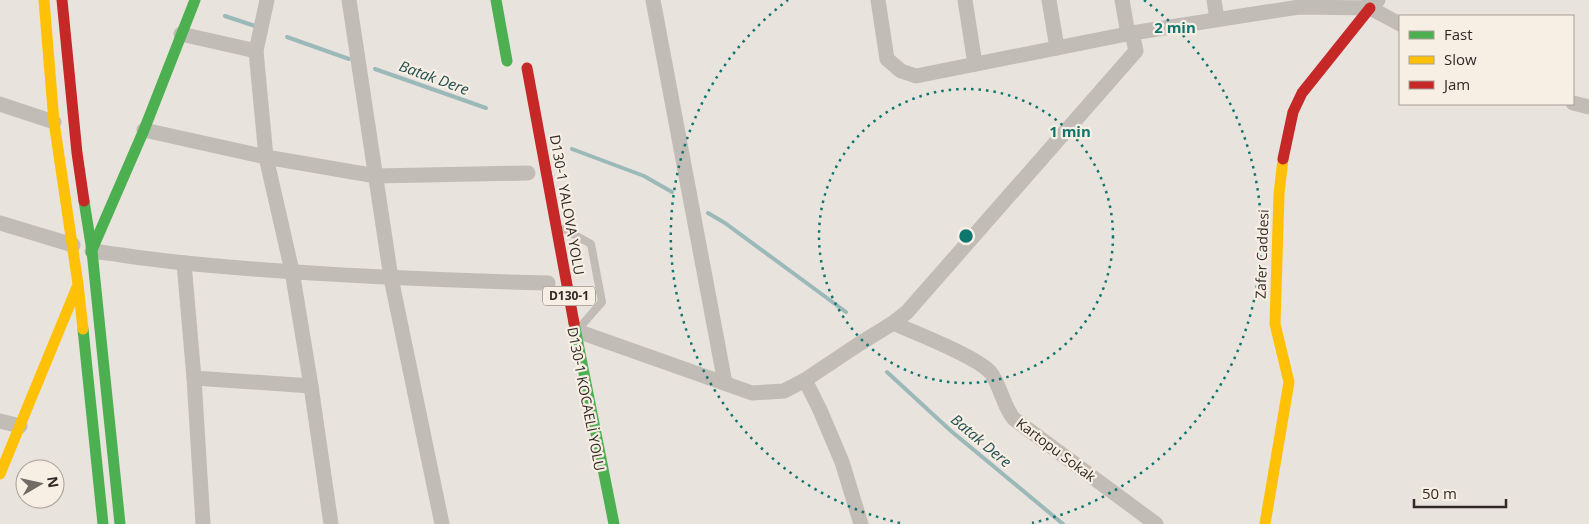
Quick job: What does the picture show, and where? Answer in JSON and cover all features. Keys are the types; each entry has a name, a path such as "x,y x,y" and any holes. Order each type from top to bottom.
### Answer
{"main road":[{"path":"44,0 54,122 78,284 103,524"},
{"path":"62,0 77,153 92,251 120,524"},
{"path":"0,474 144,130 195,0"},
{"path":"496,0 508,61"},
{"name":"Zafer Caddesi","path":"1265,524 1289,382 1275,324 1279,194 1284,149 1292,112 1302,93 1372,3"},
{"name":"D130-1 YALOVA YOLU","path":"527,68 614,524"}],"street":[{"path":"267,0 256,51 266,157 292,271 331,524"},
{"path":"349,0 392,278 442,524"},
{"path":"652,0 725,383"},
{"path":"878,0 887,58 901,72 916,76 1132,33 1217,20 1298,3 1372,3 1399,23"},
{"path":"965,0 975,64"},
{"path":"1049,0 1057,48"},
{"path":"577,331 752,393 784,391 805,380 894,323 924,294 981,225 1136,51 1122,0"},
{"path":"1132,0 1132,33"},
{"path":"1214,0 1217,20"},
{"path":"181,34 256,51"},
{"path":"1574,103 1589,108"},
{"path":"0,104 54,122"},
{"path":"144,130 266,157 376,176 528,173"},
{"path":"0,223 73,246"},
{"path":"92,251 184,263 292,271 392,278 548,283"},
{"path":"184,263 194,378 203,524"},
{"name":"Kartopu Sokak","path":"894,323 962,355 989,371 1000,389 1010,414 1014,418 1156,524"},
{"path":"194,378 311,386"},
{"path":"805,380 842,462 861,524"},
{"path":"0,421 20,426"}],"lane":[{"path":"556,225 591,244 602,302 577,331"}],"waterway":[{"name":"Batak Dere","path":"225,16 255,26"},
{"name":"Batak Dere","path":"287,37 349,59"},
{"name":"Batak Dere","path":"375,69 486,108"},
{"name":"Batak Dere","path":"572,149 644,176 672,192"},
{"name":"Batak Dere","path":"708,213 725,223 846,312"},
{"name":"Batak Dere","path":"887,372 951,431 1063,524"}],"traffic: fast":[{"path":"91,252 144,130 195,0"},
{"path":"496,0 507,61"},
{"path":"84,201 92,251 120,524"},
{"path":"574,323 614,524"},
{"path":"83,329 103,524"}],"traffic: slow":[{"path":"44,0 54,122 83,329"},
{"path":"1265,524 1289,382 1275,324 1279,194 1283,159"},
{"path":"0,474 77,287"}],"traffic: jam":[{"path":"62,0 77,153 84,201"},
{"path":"1283,159 1293,112 1302,93 1370,8"},
{"path":"527,68 574,323"}]}
